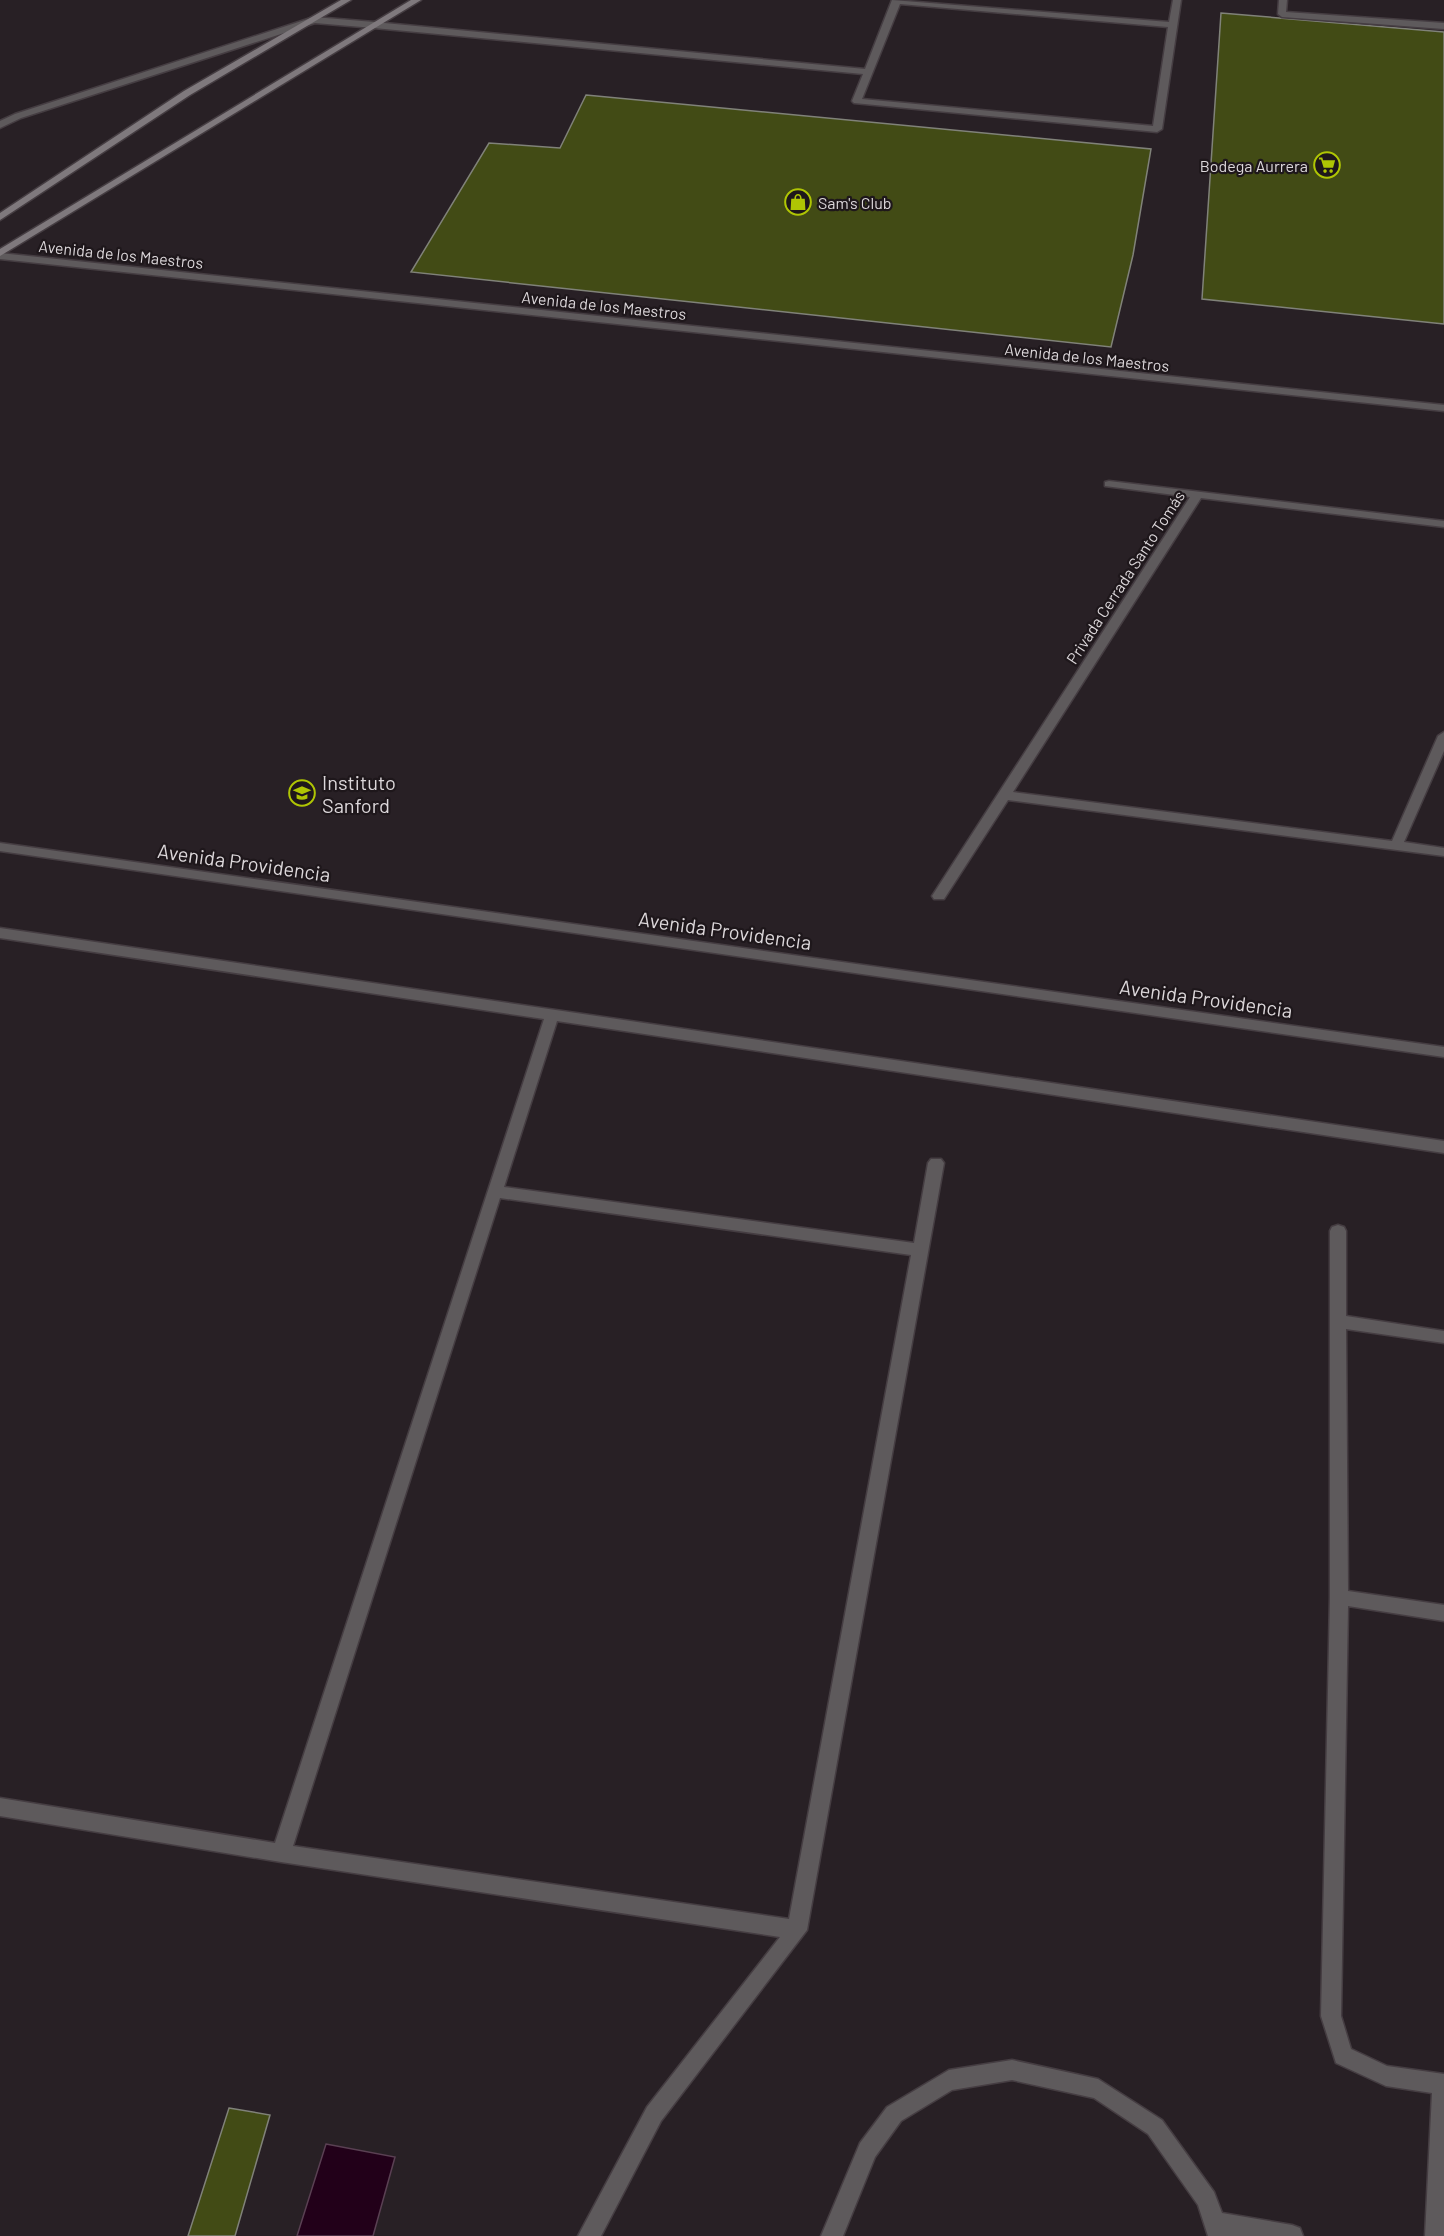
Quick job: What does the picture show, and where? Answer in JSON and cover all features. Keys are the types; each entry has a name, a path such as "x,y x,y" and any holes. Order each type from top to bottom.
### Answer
{"main road":[{"path":"0,217 187,93 347,0"},
{"name":"Avenida de los Maestros","path":"0,255 417,0"}],"street":[{"path":"1173,25 896,0 857,101 1157,129 1177,0"},
{"path":"1283,0 1282,14 1444,26"},
{"path":"0,125 18,116 314,20 868,72"},
{"name":"Avenida de los Maestros","path":"0,255 1444,408"},
{"path":"1109,484 1197,495"},
{"name":"Privada Cerrada Santo Tomás","path":"939,896 1197,495 1444,524"},
{"path":"1396,846 1444,736"},
{"path":"1003,795 1444,852"},
{"name":"Avenida Providencia","path":"0,847 1444,1052"},
{"path":"0,933 1444,1147"},
{"path":"281,1853 552,1015"},
{"path":"589,2236 654,2114 797,1930 936,1162"},
{"path":"496,1192 920,1250"},
{"path":"1338,1231 1339,1597 1331,2016 1343,2055 1386,2076 1444,2084 1436,2236"},
{"path":"1338,1321 1444,1337"},
{"path":"1339,1597 1444,1614"},
{"path":"0,1807 281,1853 797,1930"},
{"path":"832,2236 867,2150 894,2114 949,2080 1012,2070 1098,2089 1155,2127 1207,2199 1217,2229 1292,2236"}],"shaded area":[{"path":"326,2144 395,2157 373,2236 297,2236"}],"building":[{"name":"Bodega Aurrera","path":"1221,13 1444,32 1444,324 1202,299"},
{"name":"Sam's Club","path":"586,95 1151,149 1133,255 1111,347 411,272 489,143 560,148"},
{"path":"229,2108 270,2115 235,2236 188,2236"}],"place":[{"name":"Bodega Aurrera","path":"1327,165"},
{"name":"Sam's Club","path":"798,202"},
{"name":"Instituto Sanford","path":"302,793"}]}
